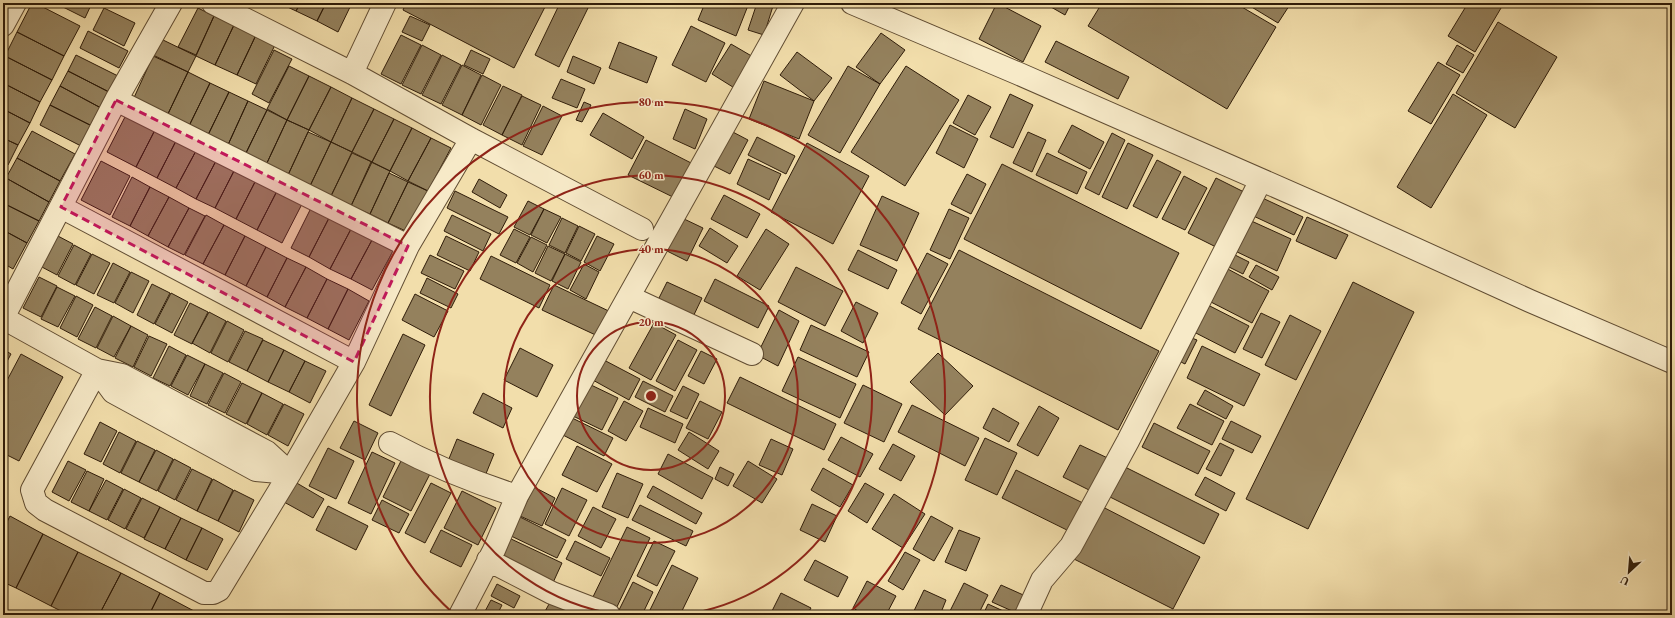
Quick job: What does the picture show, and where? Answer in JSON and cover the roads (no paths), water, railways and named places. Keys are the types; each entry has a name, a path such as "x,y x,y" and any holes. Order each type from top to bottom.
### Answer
{"street":[{"path":"3,25 15,3"},
{"path":"171,3 116,100 3,318 97,370 113,392 256,470 290,473"},
{"path":"213,3 352,73 471,139 642,229"},
{"path":"352,73 385,3"},
{"path":"460,615 488,560 517,496 793,3"},
{"path":"852,3 1024,76 1332,211 1530,301 1672,362"},
{"path":"116,100 408,246"},
{"path":"97,370 32,490 36,503 45,510 204,593 219,590 290,473 354,362 408,246 471,139"},
{"path":"1026,615 1042,580 1071,546 1128,441 1261,180"},
{"path":"61,207 354,362"},
{"path":"629,297 752,354"},
{"path":"390,443 449,472 517,496"},
{"path":"488,560 552,593 609,615"}]}
